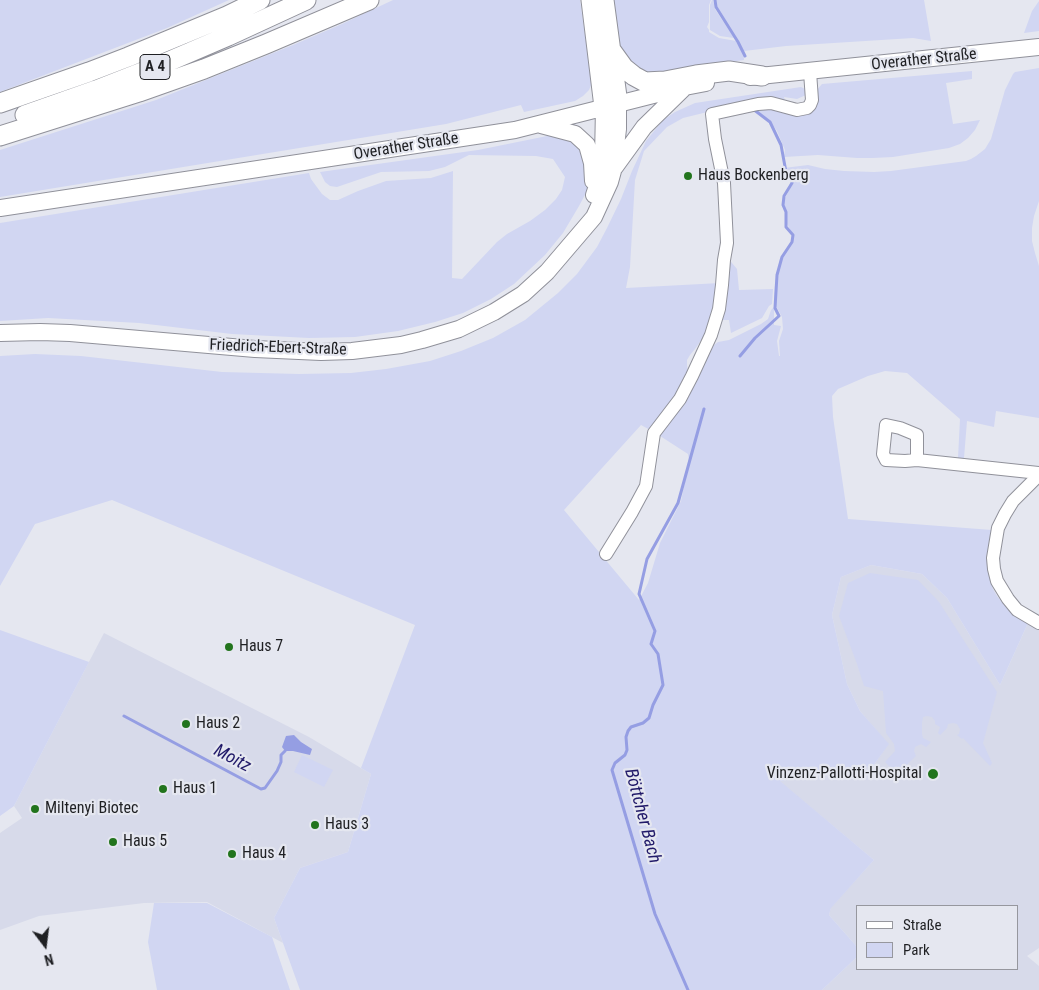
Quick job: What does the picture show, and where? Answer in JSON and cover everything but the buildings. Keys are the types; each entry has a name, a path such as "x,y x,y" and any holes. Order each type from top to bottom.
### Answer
{"highway":[{"name":"A 4","path":"0,103 128,57 211,23 260,0"},
{"name":"A 4","path":"0,124 132,77 306,0"},
{"path":"0,136 139,92 204,69 369,0"},
{"path":"591,0 611,106"},
{"path":"604,0 611,50 611,106"},
{"path":"611,50 624,68 645,82 665,81 729,71 762,76"}],"main road":[{"name":"Overather Straße","path":"0,208 515,130 713,81 1039,48"},
{"path":"613,171 644,127 685,87"},
{"path":"611,106 618,129 613,171"},
{"path":"579,235 599,180 611,106"},
{"path":"540,124 576,134 587,145 592,162 593,198"},
{"name":"Friedrich-Ebert-Straße","path":"0,333 70,333 284,351 352,351 401,345 422,340 459,329 494,312 523,294 536,283 564,254 594,217 613,171"}],"street":[{"path":"606,554 646,486 654,433 680,399 711,335 719,309 727,243 724,183 712,114 771,103 790,110 807,108 812,100 810,72"},
{"path":"916,460 1039,474"},
{"path":"1039,474 1013,501 1004,514 998,528 993,558 998,581 1008,599 1018,610 1039,623"}],"shaded area":[{"name":"Vinzenz-Pallotti-Hospital","path":"871,565 922,574 947,598 1000,685 1028,623 1039,630 1039,948 1027,956 1039,966 1039,990 822,990 856,958 856,970 1019,970 1019,905 856,905 856,946 829,915 831,907 874,860 779,781 873,766 888,744 860,711 847,684 832,615 841,577"},
{"name":"Miltenyi Biotec","path":"104,633 309,737 371,774 348,852 300,868 274,918 283,943 207,902 144,903 39,916 0,930 0,833 22,818 14,806"}],"green space":[{"path":"0,0 229,0 167,28 0,92"},
{"path":"393,0 580,0 592,83 589,90 575,101 524,112 521,105 446,124 0,197 0,150 156,100 293,45"},
{"path":"613,0 711,0 707,27 709,32 719,38 736,41 744,56 744,60 688,68 666,74 637,71 621,51"},
{"path":"712,0 715,9 734,38 720,36 710,30 710,5"},
{"path":"716,0 924,0 931,41 913,38 786,46 744,51 717,8"},
{"path":"1039,1 1039,31 1024,33 1032,11"},
{"path":"1039,68 1039,201 1034,216 1032,241 1039,266 1039,418 996,411 994,427 967,421 964,458 958,458 960,419 907,373 885,371 868,376 838,389 832,396 833,417 848,519 992,530 988,550 988,563 993,589 1005,606 1028,623 1000,685 947,598 922,574 871,565 841,577 832,615 847,684 860,711 889,744 873,766 780,781 874,860 831,908 829,915 856,946 856,958 822,990 300,990 274,918 300,868 348,852 371,774 361,768 415,625 112,500 35,524 0,586 0,356 35,354 81,356 222,372 299,374 351,373 386,369 430,361 461,351 493,338 525,320 558,293 577,274 597,247 607,228 646,141 663,120 695,103 801,87 805,89 806,95 797,99 784,97 786,104 740,104 683,118 667,127 644,151 635,180 630,267 626,288 720,283 717,305 704,336 687,360 688,373 673,401 652,431 641,425 564,510 639,600 648,583 660,543 681,501 689,461 688,454 657,434 686,395 714,345 718,342 729,340 761,324 768,319 774,307 774,325 781,326 777,341 780,356 779,341 783,329 782,317 774,301 775,283 780,259 794,237 786,222 784,200 795,179 794,175 784,168 808,165 825,169 874,172 971,159 985,149 991,139 1005,90 1015,72"},
{"path":"972,71 972,79 946,83 953,124 980,120 968,138 960,144 949,148 893,157 857,158 818,155 784,157 785,150 777,131 770,121 756,110 765,107 796,114 822,84"},
{"path":"562,133 584,148 589,175 587,191 579,206 563,233 545,255 514,284 491,299 463,313 398,331 355,337 309,338 232,334 139,323 48,318 0,321 0,223 309,173 322,194 330,200 338,200 386,181 431,178 453,171 452,278 462,279 497,242 530,221 556,199 562,190 565,177 553,159 536,156 469,155 445,167 429,171 381,172 337,187 330,186 325,182 320,172 478,150"},
{"path":"727,257 737,269 739,290 773,289 772,304 762,318 731,333 729,320 720,320"},
{"path":"870,573 918,580 939,602 997,692 983,743 992,763 990,766 963,738 957,735 960,729 957,724 948,724 947,728 940,735 938,733 940,727 935,724 932,717 927,716 923,717 922,734 923,738 931,742 926,747 921,744 915,747 916,756 897,774 885,762 895,751 894,744 886,733 883,691 864,686 839,616 848,583"},
{"path":"0,630 89,662 14,806 0,816"},
{"path":"302,755 333,770 324,787 294,772"},
{"path":"154,903 207,903 272,937 290,990 157,990 148,942"}],"water":[{"path":"294,735 312,749 310,755 285,751 282,747 286,736"}],"waterway":[{"name":"Böttcher Bach","path":"715,0 716,7 745,56"},
{"name":"Böttcher Bach","path":"740,356 755,338 779,316 775,308 777,275 782,257 792,242 793,235 786,227 786,212 783,205 784,196 792,183 793,177 786,172 781,145 770,122 753,109"},
{"name":"Böttcher Bach","path":"688,990 655,914 612,770 615,763 625,755 628,731 631,727 643,723 649,718 663,685 658,654 651,644 655,631 639,594 647,559 678,503 704,409"},
{"name":"Moitz","path":"124,716 261,789 265,788 277,771 281,762 281,755 285,751"}],"place":[{"name":"Haus Bockenberg","path":"688,176"},
{"name":"Haus 7","path":"229,647"},
{"name":"Haus 2","path":"186,724"},
{"name":"Vinzenz-Pallotti-Hospital","path":"933,774"},
{"name":"Haus 1","path":"163,789"},
{"name":"Miltenyi Biotec","path":"35,809"},
{"name":"Haus 3","path":"315,825"},
{"name":"Haus 5","path":"113,842"},
{"name":"Haus 4","path":"232,854"}]}
